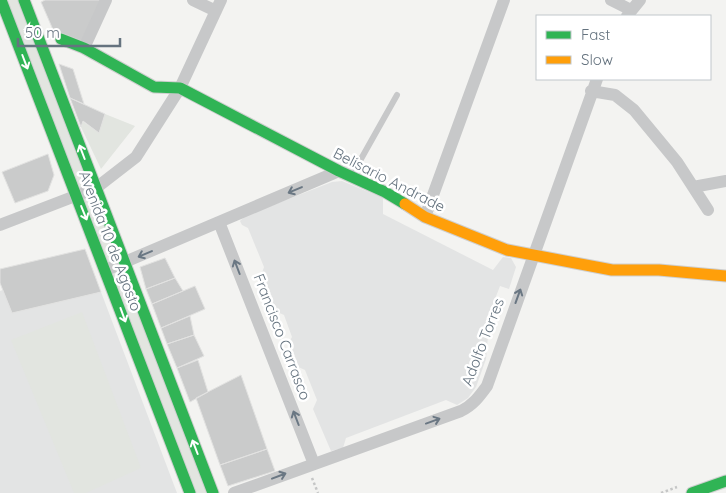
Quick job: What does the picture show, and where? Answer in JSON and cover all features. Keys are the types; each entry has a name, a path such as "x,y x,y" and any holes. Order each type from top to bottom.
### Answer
{"main road":[{"name":"Avenida 10 de Agosto","path":"1,0 3,16 77,195 190,493"},
{"name":"Avenida 10 de Agosto","path":"24,0 213,493"},
{"name":"Belisario Andrade","path":"61,39 84,48 154,86 180,88 340,171 385,192 425,217 507,250 612,270 659,270 726,276"},
{"path":"692,493 726,481"}],"street":[{"path":"84,48 106,0"},
{"path":"0,225 96,188 136,157 180,88 218,6 193,0"},
{"path":"425,217 504,0"},
{"path":"612,0 629,13 640,0"},
{"name":"Adolfo Torres","path":"234,493 471,406 486,386 596,80"},
{"path":"591,91 614,95 634,110 677,162 708,210"},
{"path":"106,270 340,171"},
{"path":"693,187 726,181"},
{"name":"Francisco Carrasco","path":"219,222 314,464"}],"lane":[{"path":"352,176 397,95"}],"shaded area":[{"path":"1,0 24,0 213,493 190,493"},
{"path":"105,114 135,126 101,169 81,127 82,121 99,133"},
{"path":"342,181 383,198 383,214 493,270 503,257 511,258 516,267 509,289 500,286 490,312 486,359 476,387 468,398 457,405 446,400 346,438 343,448 331,451 313,409 317,400 305,370 296,366 288,344 292,337 284,315 275,311 261,276 264,267 248,228 242,225 240,221 245,216 332,182"},
{"path":"3,290 12,313 101,292 177,493 0,493 0,291"},
{"path":"82,312 141,468 86,493 74,493 11,340"}],"building":[{"path":"45,0 103,0 82,45 54,32 41,2"},
{"path":"59,64 73,69 84,104 70,98"},
{"path":"70,98 105,114 99,133 83,121 81,127"},
{"path":"48,154 54,175 48,191 15,203 2,172"},
{"path":"85,249 101,292 12,313 0,283 0,269"},
{"path":"165,258 175,278 146,289 140,267"},
{"path":"175,278 183,291 152,304 146,289"},
{"path":"195,286 205,309 161,328 152,304"},
{"path":"190,316 194,335 167,344 161,328"},
{"path":"194,335 204,356 177,368 167,344"},
{"path":"198,360 208,392 190,402 177,368"},
{"path":"241,375 267,449 220,465 196,398"},
{"path":"267,449 275,471 228,486 220,465"}],"traffic: fast":[{"path":"1,0 190,493"},
{"path":"24,0 213,493"},
{"path":"61,39 84,48 154,87 180,88 339,171 385,192 405,204"},
{"path":"692,493 726,481"}],"traffic: slow":[{"path":"405,204 425,217 507,250 612,270 659,270 726,276"}]}
